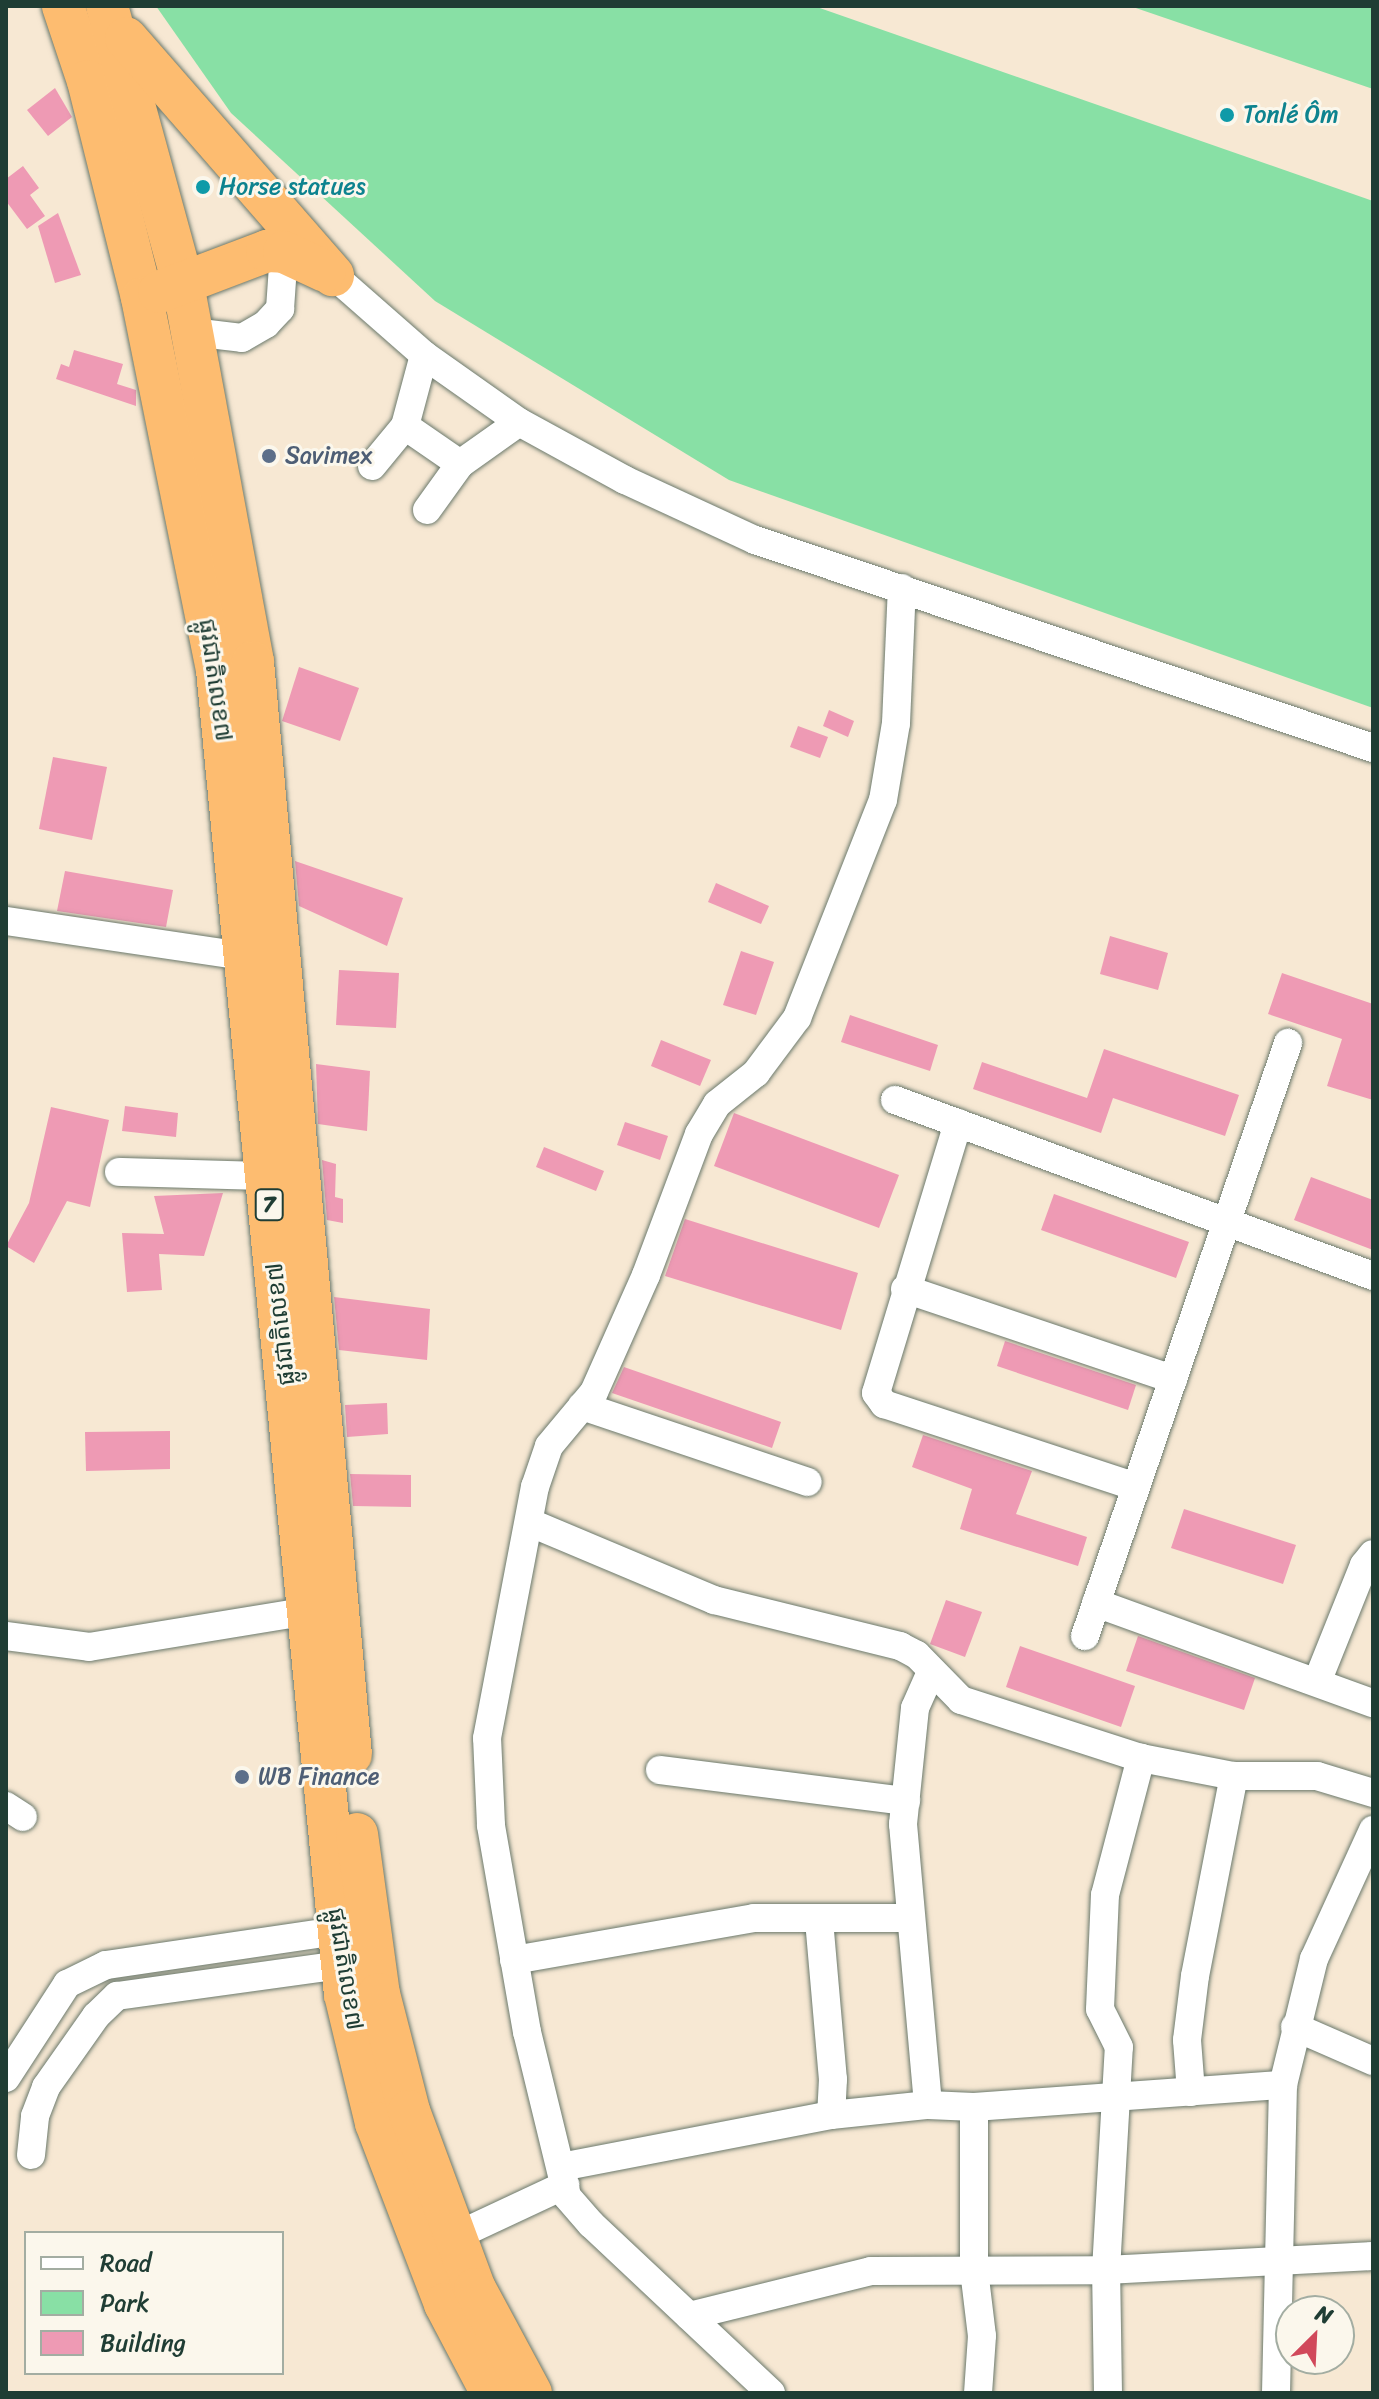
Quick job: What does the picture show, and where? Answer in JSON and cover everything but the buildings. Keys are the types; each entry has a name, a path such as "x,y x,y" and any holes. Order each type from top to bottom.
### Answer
{"highway":[{"name":"ផ្លូវជាតិលេខ៧","path":"63,6 88,81 235,666 244,956 267,1016 266,1176 313,1472 309,1611 338,1948 376,2123 460,2296 492,2393"},
{"name":"ផ្លូវជាតិលេខ៧","path":"110,14 183,284 192,332 235,666 313,1472 367,1927 409,2111 454,2237 460,2296 531,2393"},
{"path":"110,14 147,66 333,275"},
{"path":"142,298 267,251 284,252 333,275"}],"street":[{"path":"192,332 242,338 266,324 280,309 284,252"},
{"path":"333,275 424,355 519,422 625,480 755,540 1373,748"},
{"path":"372,466 405,426 424,355"},
{"path":"427,510 460,464 519,422"},
{"path":"405,426 460,464"},
{"path":"771,2393 591,2224 567,2196 514,1960 491,1825 487,1738 531,1523 535,1487 549,1446 594,1392 646,1275 699,1134 717,1104 756,1073 797,1018 883,800 896,723 902,588"},
{"path":"10,928 244,956"},
{"path":"1085,1636 1288,1043"},
{"path":"895,1100 1373,1276"},
{"path":"958,1123 877,1378 876,1393 884,1404 1136,1487"},
{"path":"119,1172 266,1176"},
{"path":"905,1289 1173,1379"},
{"path":"582,1406 808,1482"},
{"path":"531,1523 714,1600 900,1646 917,1655 961,1700 1141,1758 1234,1776 1317,1776 1373,1793"},
{"path":"1317,1682 1364,1565 1373,1554"},
{"path":"1096,1603 1373,1703"},
{"path":"6,1636 89,1647 309,1611"},
{"path":"928,2105 911,1918 906,1801 915,1708 931,1672"},
{"path":"1108,2393 1106,2270 1119,2047 1100,2009 1105,1895 1141,1758"},
{"path":"660,1770 906,1801"},
{"path":"1191,2092 1187,2040 1195,1976 1234,1776"},
{"path":"1276,2393 1283,2085 1314,1959 1373,1830"},
{"path":"514,1960 754,1918 911,1918"},
{"path":"819,1920 833,2079 831,2115"},
{"path":"6,2078 67,1984 106,1965 338,1948"},
{"path":"31,2155 35,2116 46,2087 96,2016 117,1996 338,1948"},
{"path":"1295,2027 1373,2061"},
{"path":"454,2237 563,2176 831,2115 928,2105 974,2107 1283,2085"},
{"path":"974,2107 974,2270 982,2336 978,2393"},
{"path":"689,2316 833,2276 1277,2264 1373,2256"}],"green space":[{"path":"156,6 814,6 1373,201 1373,708 729,480 435,301 231,113"},
{"path":"1130,6 1373,6 1373,89"}],"place":[{"name":"Tonlé Ôm","path":"1227,115"},
{"name":"Horse statues","path":"203,187"},
{"name":"Savimex","path":"269,456"},
{"name":"WB Finance","path":"242,1777"}]}
